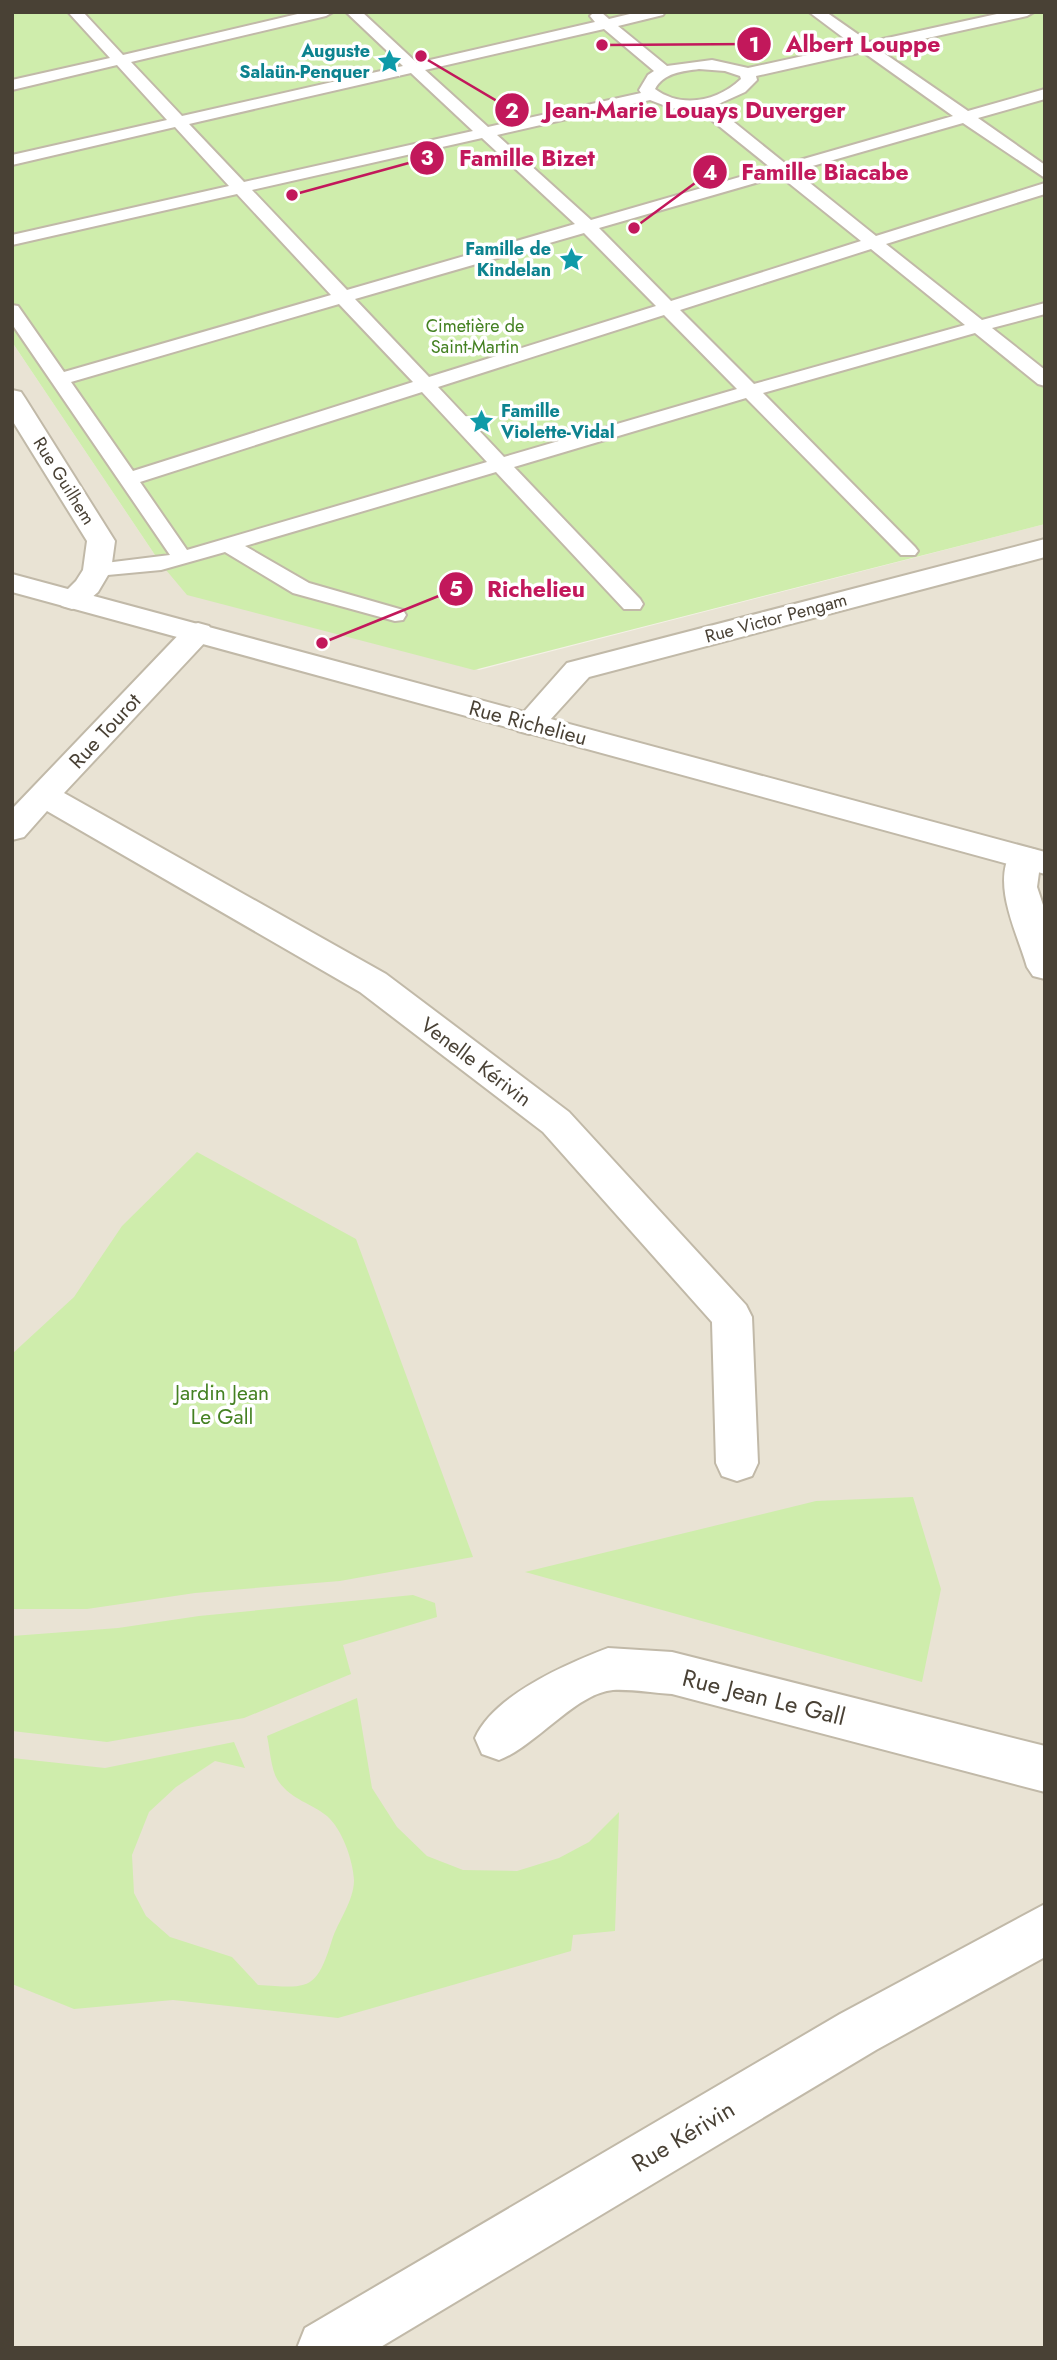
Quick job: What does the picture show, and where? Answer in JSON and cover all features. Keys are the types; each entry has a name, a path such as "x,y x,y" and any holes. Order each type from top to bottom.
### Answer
{"street":[{"name":"Rue Guilhem","path":"12,398 101,541 97,570"},
{"name":"Rue Victor Pengam","path":"529,724 578,670 1045,548"},
{"path":"72,600 88,586 97,570"},
{"name":"Rue Richelieu","path":"12,583 1035,861"},
{"name":"Rue Tourot","path":"12,829 198,632"},
{"name":"Venelle Kérivin","path":"43,795 373,983 556,1122 732,1317 737,1463"},
{"path":"1035,861 1020,887 1045,967"},
{"name":"Rue Jean Le Gall","path":"499,1738 556,1692 608,1669 672,1674 1045,1769"},
{"name":"Rue Kérivin","path":"325,2348 858,2032 1045,1929"}],"lane":[{"path":"75,12 632,604"},
{"path":"12,85 326,12"},
{"path":"353,12 586,225 908,551"},
{"path":"592,12 664,71"},
{"path":"12,160 658,12"},
{"path":"816,12 1045,173"},
{"path":"651,94 648,90 649,82 664,71 708,66 738,69 747,73 1027,12"},
{"path":"12,240 651,94 679,104 704,106 738,90 749,80 747,73"},
{"path":"59,379 1045,94"},
{"path":"704,106 1045,380"},
{"path":"128,479 1045,188"},
{"path":"97,570 161,564 749,391 1045,309"},
{"path":"12,310 182,557"},
{"path":"228,544 301,588 395,615"}],"shaded area":[{"path":"12,342 161,564 479,670 1045,524 1045,2348 12,2348"}],"green space":[{"name":"Cimetière de Saint-Martin","path":"12,12 1045,12 1045,524 474,670 187,595 161,564 12,342"},
{"name":"Jardin Jean Le Gall","path":"197,1152 356,1239 473,1557 340,1581 195,1593 87,1609 12,1609 12,1354 74,1297 122,1226"},
{"path":"913,1497 941,1589 922,1682 525,1572 816,1501"},
{"path":"413,1595 435,1603 437,1617 343,1645 351,1674 244,1718 107,1742 12,1731 12,1636 118,1628 199,1616"},
{"path":"357,1698 372,1788 397,1827 427,1856 463,1870 517,1871 559,1858 589,1842 619,1812 615,1931 573,1935 571,1951 338,2018 173,2000 74,2009 12,1984 12,1758 105,1768 234,1742 245,1768 215,1761 176,1787 149,1812 132,1855 134,1893 146,1916 170,1937 232,1957 258,1985 299,1986 315,1978 351,1896 354,1880 351,1863 342,1837 327,1816 290,1793 276,1778 267,1736"}],"place":[{"name":"Albert Louppe","path":"602,45"},
{"name":"Jean-Marie Louays Duverger","path":"421,56"},
{"name":"Auguste Salaün-Penquer","path":"390,61"},
{"name":"Famille Bizet","path":"292,195"},
{"name":"Famille Biacabe","path":"634,228"},
{"name":"Famille de Kindelan","path":"571,259"},
{"name":"Famille Violette-Vidal","path":"481,421"},
{"name":"Richelieu","path":"322,643"}]}
